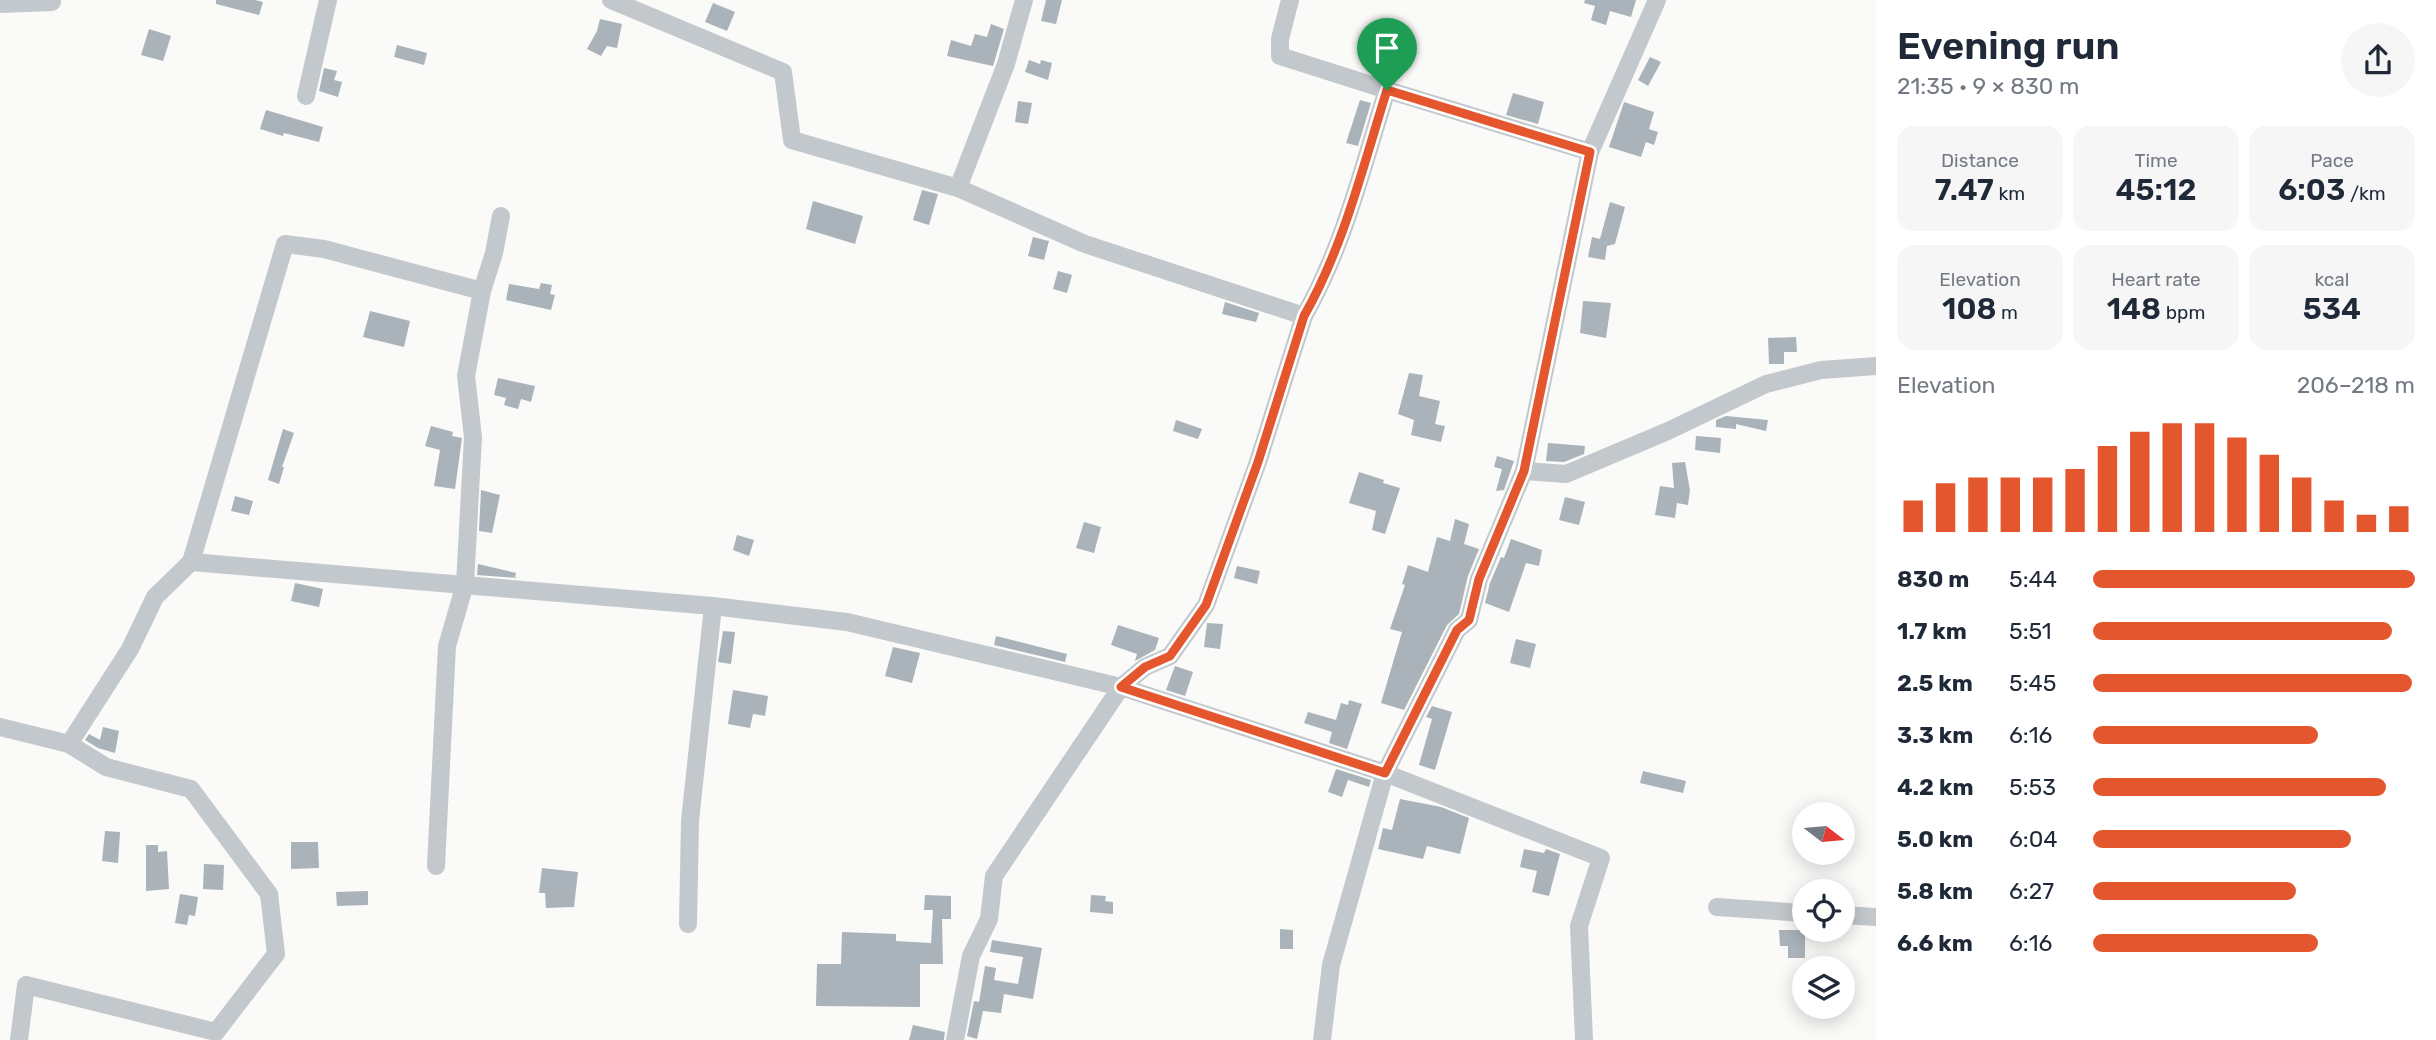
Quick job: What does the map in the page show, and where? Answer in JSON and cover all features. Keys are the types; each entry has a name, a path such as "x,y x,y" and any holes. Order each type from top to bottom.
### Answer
{"street":[{"path":"306,96 328,0"},
{"path":"611,0 783,72 792,140 958,188 1085,244 1304,316"},
{"path":"958,188 1006,64 1024,0"},
{"path":"1290,0 1280,39 1280,56 1590,152"},
{"path":"1322,1040 1331,965 1385,773 1457,630 1469,620 1479,579 1524,471 1590,152 1657,0"},
{"path":"0,4 52,2"},
{"path":"955,1040 971,956 989,919 994,876 1121,687 1145,667 1170,656 1206,605 1258,462 1304,316 1317,294 1343,230 1387,90"},
{"path":"436,866 447,646 465,584 473,437 466,376 482,291 494,253 501,216"},
{"path":"69,744 130,649 155,597 191,562 285,244 324,249 482,291"},
{"path":"1524,471 1566,474 1668,431 1766,384 1821,370 1876,366"},
{"path":"191,562 713,606 847,622 1121,687 1385,773 1601,858 1579,926 1584,1040"},
{"path":"688,924 690,821 713,606"},
{"path":"0,727 69,744 106,767 191,789 269,894 276,954 216,1032 26,985 19,1040"},
{"path":"1717,907 1792,912"},
{"path":"1855,916 1876,918"}],"building":[{"path":"216,0 263,2 259,15 216,4"},
{"path":"1046,0 1062,0 1056,24 1041,21"},
{"path":"1585,0 1636,0 1631,17 1610,11 1606,25 1591,20 1595,6 1584,3"},
{"path":"713,3 735,12 727,31 705,22"},
{"path":"600,19 622,24 617,48 607,46 601,56 587,49"},
{"path":"991,24 1004,29 993,66 947,56 951,40 971,46 975,34 987,37"},
{"path":"149,29 171,36 163,61 141,55"},
{"path":"397,45 427,53 424,65 394,57"},
{"path":"1650,57 1661,62 1648,86 1638,80"},
{"path":"1029,60 1040,64 1041,60 1052,63 1048,80 1025,72"},
{"path":"324,68 337,71 334,80 342,82 338,97 319,91"},
{"path":"1513,93 1544,102 1538,124 1506,115"},
{"path":"1360,100 1371,103 1358,146 1346,143"},
{"path":"1018,101 1032,103 1028,124 1015,122"},
{"path":"1624,102 1654,112 1649,129 1658,132 1654,145 1646,142 1641,157 1609,147"},
{"path":"266,110 323,127 319,142 260,129"},
{"path":"922,190 938,194 929,225 913,220"},
{"path":"813,201 863,216 855,244 806,229"},
{"path":"1610,202 1625,207 1615,244 1607,246 1605,260 1588,257 1592,237 1600,239"},
{"path":"1033,237 1049,241 1044,260 1028,256"},
{"path":"1058,271 1072,275 1067,293 1053,289"},
{"path":"541,283 552,285 550,294 555,295 551,310 506,300 509,284 539,289"},
{"path":"1583,301 1611,303 1606,338 1580,333"},
{"path":"1225,302 1259,313 1256,322 1222,314"},
{"path":"370,311 410,321 404,347 363,337"},
{"path":"1796,337 1797,352 1784,352 1784,364 1769,364 1768,338"},
{"path":"1409,373 1423,375 1419,396 1440,401 1435,424 1445,426 1441,442 1411,435 1414,420 1398,414"},
{"path":"498,378 535,386 531,402 521,399 518,409 504,405 506,398 494,395"},
{"path":"1726,416 1768,420 1766,431 1736,424 1736,429 1716,427 1716,420"},
{"path":"1176,420 1202,429 1198,439 1173,431"},
{"path":"431,426 453,432 452,436 462,438 455,489 434,486 440,450 425,446"},
{"path":"283,429 294,433 279,484 268,480"},
{"path":"1696,436 1721,438 1720,453 1695,450"},
{"path":"1548,443 1585,446 1584,454 1564,462 1546,461"},
{"path":"1497,456 1514,461 1504,490 1496,491 1502,469 1494,467"},
{"path":"1685,462 1690,490 1688,505 1677,503 1675,518 1655,515 1660,486 1674,488 1672,463"},
{"path":"1359,472 1400,488 1385,534 1372,530 1376,511 1349,503"},
{"path":"481,490 500,495 492,533 479,531"},
{"path":"235,496 253,501 249,515 231,511"},
{"path":"1565,497 1585,502 1579,525 1559,520"},
{"path":"1455,519 1469,524 1464,544 1479,549 1468,576 1459,614 1447,625 1404,710 1381,703 1402,632 1390,629 1405,585 1402,584 1408,565 1428,572 1437,537 1450,541"},
{"path":"1084,522 1101,527 1094,553 1076,548"},
{"path":"737,535 754,540 749,556 733,550"},
{"path":"1511,539 1542,550 1539,566 1526,563 1509,612 1485,603 1490,583"},
{"path":"478,564 516,573 515,577 518,578 477,575"},
{"path":"1237,566 1260,571 1257,584 1234,578"},
{"path":"295,583 323,589 319,607 291,601"},
{"path":"1207,623 1223,624 1220,649 1204,647"},
{"path":"1118,625 1159,638 1155,650 1135,661 1137,654 1111,645"},
{"path":"723,631 735,632 731,664 718,662"},
{"path":"996,636 1067,654 1065,662 994,645"},
{"path":"1516,639 1536,644 1530,668 1510,663"},
{"path":"893,647 920,653 912,683 885,676"},
{"path":"1175,666 1193,672 1185,696 1166,690"},
{"path":"733,690 768,696 765,716 753,714 750,728 728,724"},
{"path":"1349,700 1362,704 1347,749 1329,743 1332,732 1304,723 1308,712 1336,720 1341,703 1348,705"},
{"path":"1432,706 1452,712 1435,770 1419,765 1432,719 1426,717"},
{"path":"103,727 119,731 115,753 98,748 85,740 89,734 100,740"},
{"path":"1336,769 1371,780 1369,787 1348,780 1342,797 1328,792"},
{"path":"1643,771 1686,781 1683,793 1640,783"},
{"path":"1400,799 1441,807 1469,818 1460,854 1427,846 1423,859 1378,849 1383,828 1392,830"},
{"path":"105,831 120,832 118,863 102,861"},
{"path":"291,842 318,842 319,868 291,869"},
{"path":"146,845 158,845 158,852 167,851 169,889 146,891"},
{"path":"1524,849 1544,853 1546,849 1560,854 1549,896 1532,892 1537,871 1520,867"},
{"path":"204,864 224,865 223,890 203,889"},
{"path":"542,868 578,872 574,907 546,908 545,893 539,893"},
{"path":"368,891 368,905 337,906 336,892"},
{"path":"180,894 198,897 195,916 189,915 187,925 175,923"},
{"path":"925,895 951,896 951,919 942,919 943,964 920,964 920,1007 816,1006 817,964 841,964 842,932 896,934 896,941 931,943 933,910 924,910"},
{"path":"1091,895 1106,896 1105,901 1113,902 1113,914 1090,912"},
{"path":"1280,929 1293,930 1293,949 1280,949"},
{"path":"1779,930 1792,930 1792,942 1805,942 1805,956 1788,958 1788,946 1780,946"},
{"path":"992,940 1042,948 1033,999 1004,994 1001,1013 983,1011 977,1039 967,1036 974,1001 979,1002 985,966 996,968 994,980 1018,984 1023,957 990,952"},
{"path":"913,1025 945,1032 944,1040 909,1040"}],"route":[{"path":"1387,90 1590,152 1524,471 1479,579 1469,620 1457,630 1385,773 1121,687 1145,667 1170,656 1206,605 1258,462 1304,316 1317,294 1343,230 1387,90"}]}
